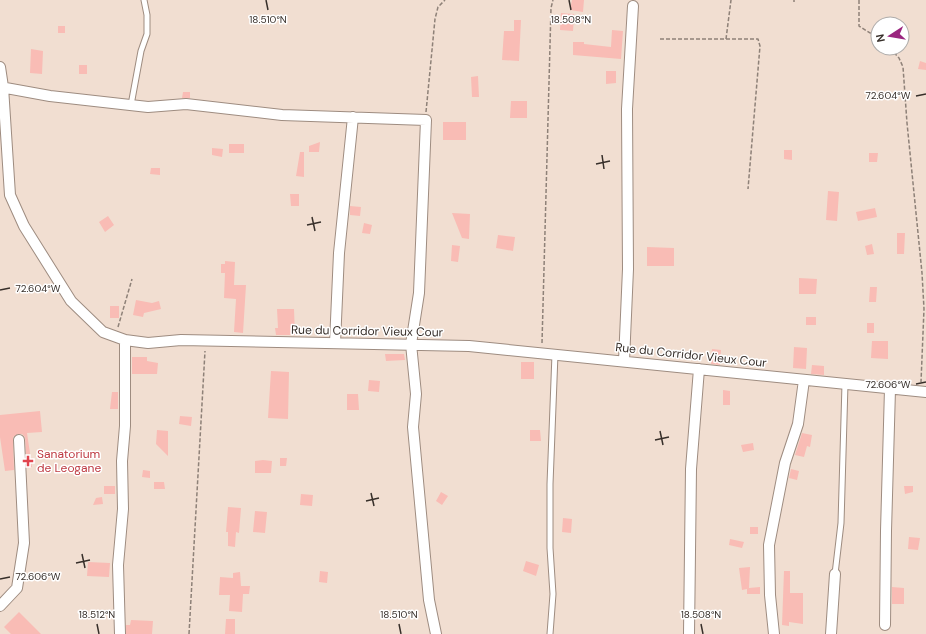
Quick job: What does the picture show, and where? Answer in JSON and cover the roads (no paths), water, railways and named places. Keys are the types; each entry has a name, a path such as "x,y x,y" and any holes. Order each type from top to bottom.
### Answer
{"street":[{"path":"624,361 628,269 627,109 634,6"},
{"name":"Rue du Corridor Vieux Cour","path":"0,67 10,195 24,226 71,301 103,332 125,340 148,343 180,340 469,346 923,392"},
{"path":"1,87 50,96 148,107 186,104 282,114 426,120 419,293 411,344 416,394 413,427 428,600 436,634"},
{"path":"335,343 339,254 352,117"},
{"path":"120,634 118,565 123,509 122,461 125,426 125,340"},
{"path":"689,634 691,469 699,369"},
{"path":"774,634 770,594 769,545 785,463 798,424 804,380"},
{"path":"885,625 890,389"},
{"path":"0,606 16,588 24,543 19,440"},
{"path":"831,634 835,574"}],"lane":[{"path":"131,105 141,50 147,34 147,15 144,0"},
{"path":"550,634 553,594 550,548 550,484 555,354"},
{"path":"835,574 841,523 845,384"}],"place":[{"name":"Sanatorium de Leogane","path":"28,461"}]}
